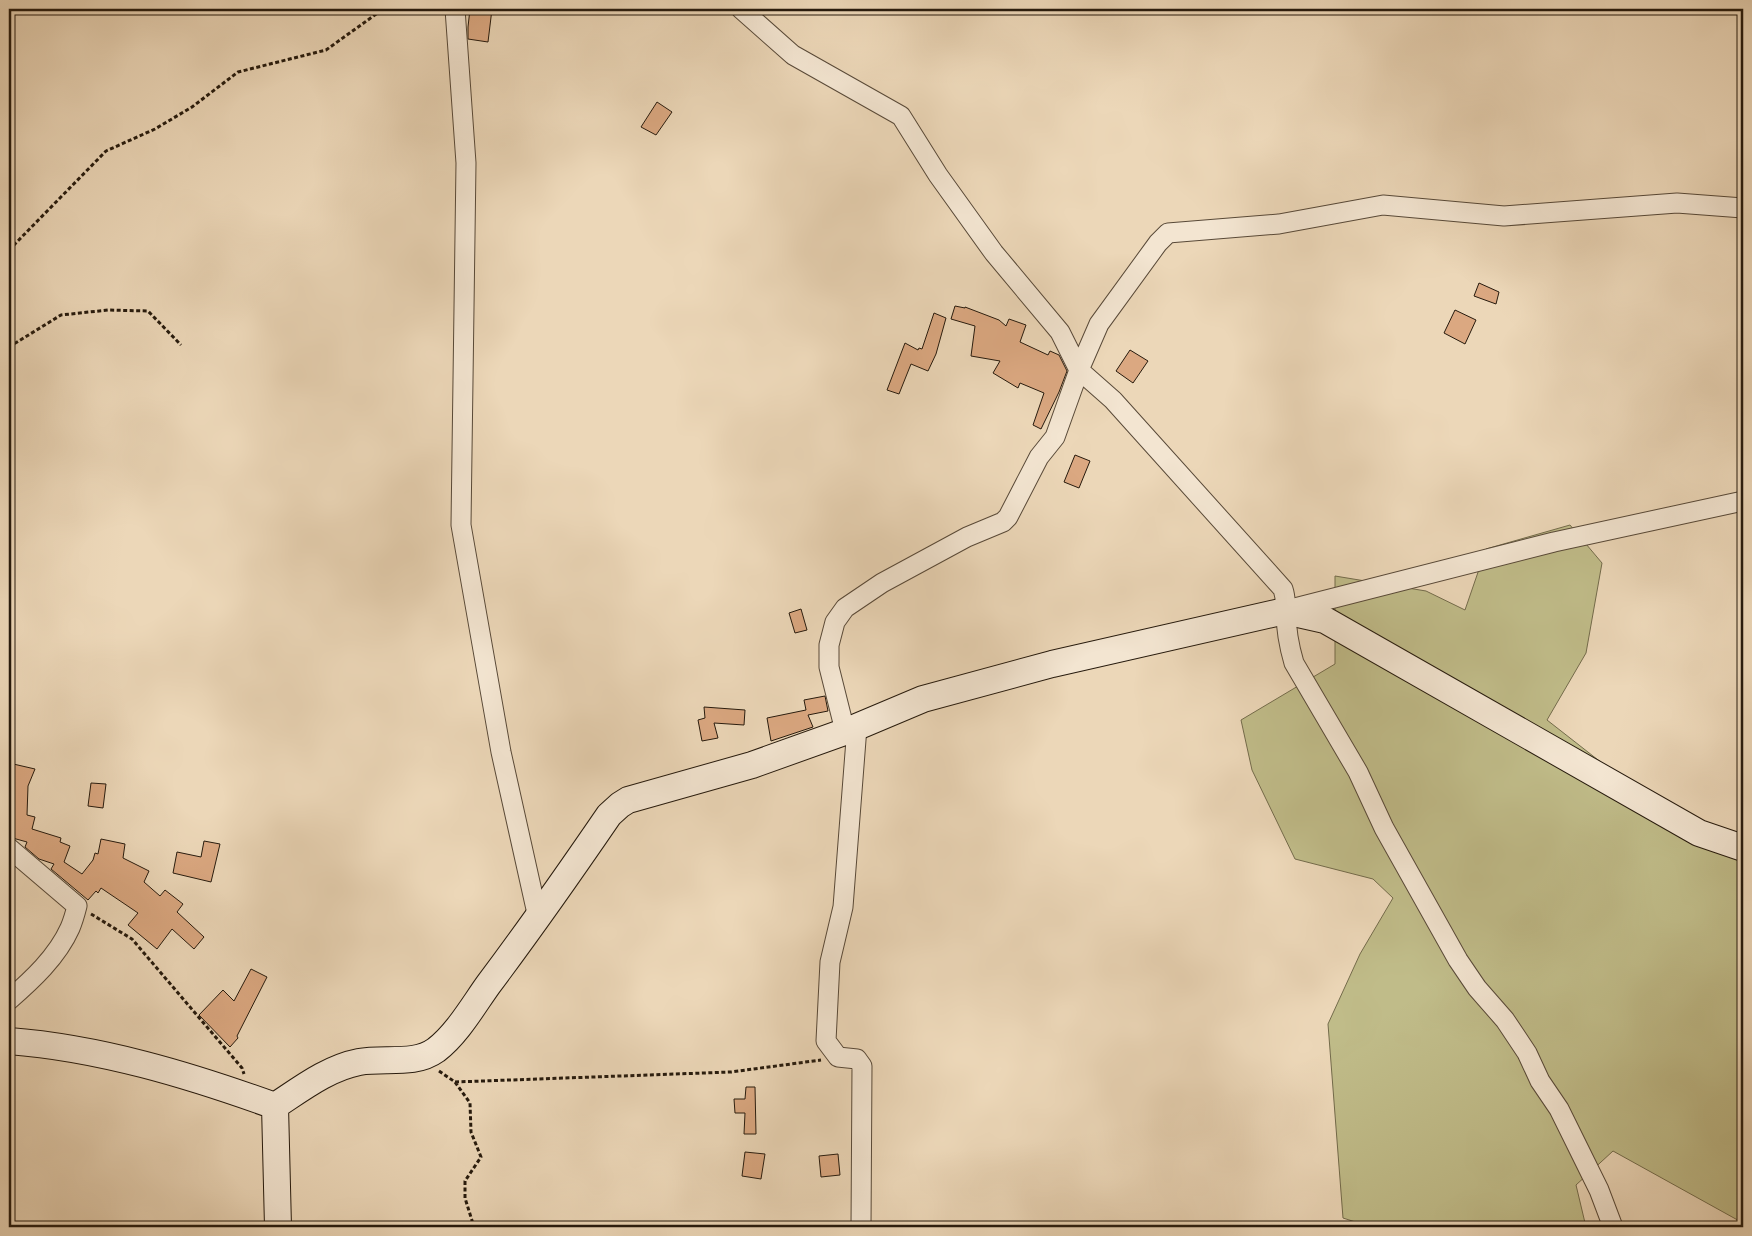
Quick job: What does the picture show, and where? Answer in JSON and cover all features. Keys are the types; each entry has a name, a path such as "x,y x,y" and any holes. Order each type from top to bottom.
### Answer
{"street":[{"path":"455,9 466,163 461,525 501,752 538,918"},
{"path":"741,9 792,55 901,116 938,175 994,253 1060,332 1079,370 1113,400 1283,589 1286,598 1285,611 1289,647 1294,663 1358,772 1384,828 1458,960 1478,988 1505,1020 1527,1053 1540,1082 1559,1109 1594,1181 1613,1227"},
{"path":"861,1227 862,1066 857,1059 838,1057 826,1041 830,962 843,907 851,729 829,667 829,645 835,622 845,608 882,583 967,537 1003,522 1008,517 1039,458 1055,437 1079,370 1099,324 1158,243 1168,234 1279,224 1383,204 1504,216 1677,203 1743,208"},
{"path":"9,1042 39,1044 143,1063 264,1102 343,1067 359,1062 419,1059 436,1050 453,1032 538,918 609,815 628,800 752,765 851,729 923,699 1043,666 1285,611 1554,542 1743,501"},
{"path":"1285,611 1325,620 1699,833 1743,848"},
{"path":"9,848 77,906 69,930 56,951 32,980 9,1000"},
{"path":"264,1102 278,1227"}],"path":[{"path":"9,250 106,152 192,107 238,72 326,50 379,12 388,9"},
{"path":"9,347 61,315 108,310 148,311 181,345"},
{"path":"77,906 132,939 242,1068 264,1102"},
{"path":"474,1227 465,1198 465,1181 482,1157 471,1132 470,1103 455,1082 730,1072 838,1057"}],"shaded area":[{"path":"1570,525 1602,563 1586,653 1547,720 1685,828 1743,832 1743,1223 1613,1151 1576,1185 1586,1227 1371,1227 1343,1218 1328,1024 1360,954 1393,898 1373,879 1295,859 1252,770 1241,720 1335,664 1335,576 1426,591 1465,610 1486,549"}],"building":[{"path":"470,9 492,9 488,42 468,39"},
{"path":"657,102 672,112 656,135 641,127"},
{"path":"1479,283 1499,292 1496,304 1474,296"},
{"path":"955,306 965,307 999,320 1006,326 1009,319 1026,325 1020,342 1048,355 1050,351 1059,355 1067,371 1041,429 1033,425 1044,393 1020,383 1018,388 993,373 1000,361 971,356 975,326 951,319"},
{"path":"1455,310 1476,320 1465,344 1444,333"},
{"path":"934,313 946,318 936,354 928,371 911,364 899,394 887,390 905,343 918,350 919,348 922,349"},
{"path":"1130,350 1148,361 1133,383 1116,371"},
{"path":"1075,455 1090,461 1079,488 1064,482"},
{"path":"801,609 807,630 795,633 789,613"},
{"path":"825,696 828,711 808,715 813,727 771,741 767,718 806,710 804,700"},
{"path":"704,707 745,710 744,725 714,723 718,738 702,741 698,720 705,718"},
{"path":"9,763 35,769 28,786 27,815 35,817 32,829 61,838 60,842 70,846 64,862 82,874 93,860 95,853 98,854 101,839 125,844 123,858 149,871 144,882 160,896 165,890 183,904 177,912 204,937 194,949 172,929 157,949 128,925 138,913 101,888 98,893 96,891 88,900 51,869 54,864 39,859 25,847 27,842 9,837"},
{"path":"91,783 106,784 103,808 88,806"},
{"path":"204,841 220,844 211,882 173,873 177,852 201,857"},
{"path":"251,969 267,977 237,1036 238,1038 230,1047 199,1015 223,990 234,1001"},
{"path":"746,1087 755,1087 756,1134 744,1134 745,1113 735,1113 734,1099 745,1099"},
{"path":"745,1152 765,1154 761,1179 742,1176"},
{"path":"838,1154 840,1175 821,1177 819,1156"}]}
